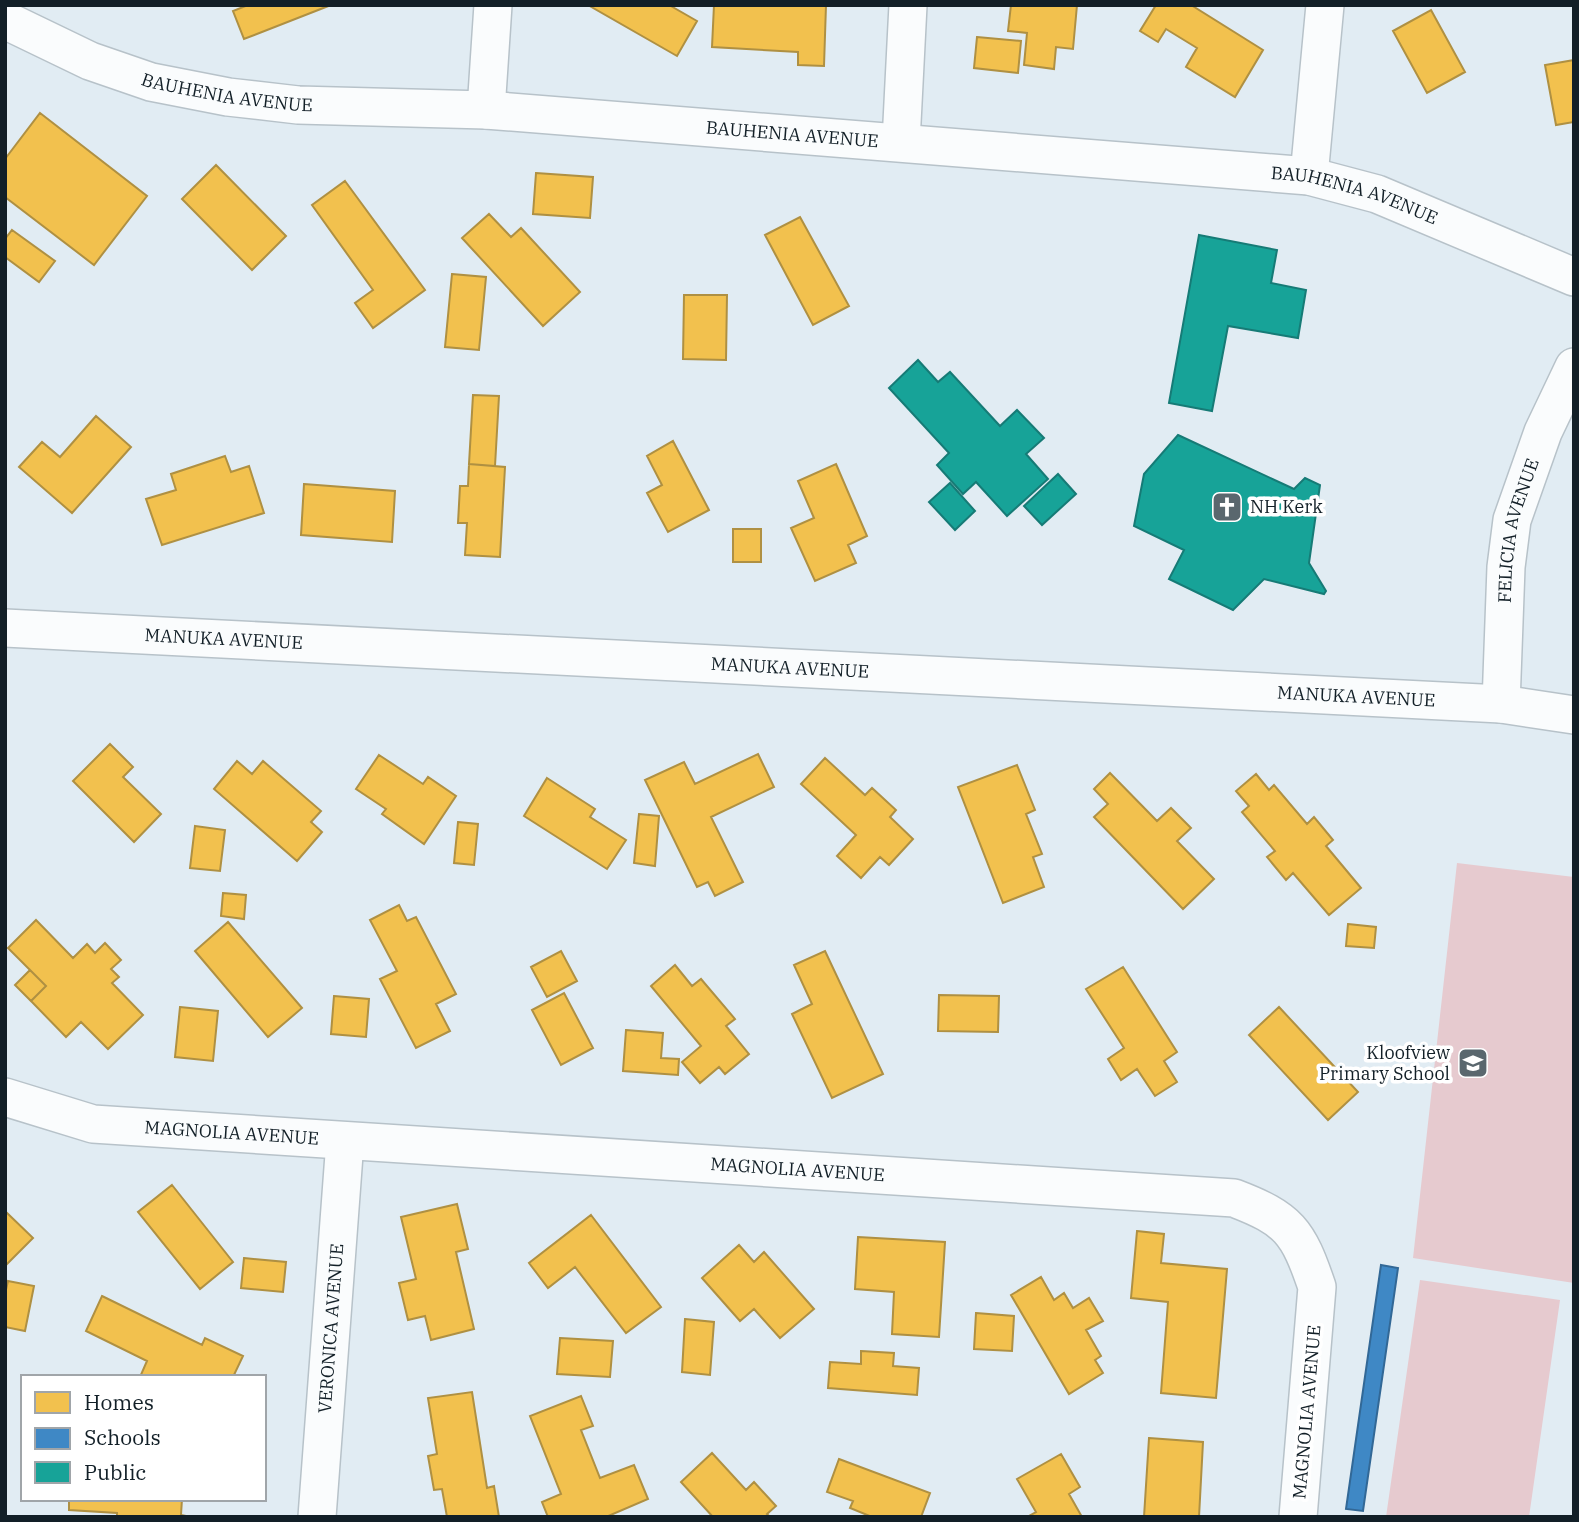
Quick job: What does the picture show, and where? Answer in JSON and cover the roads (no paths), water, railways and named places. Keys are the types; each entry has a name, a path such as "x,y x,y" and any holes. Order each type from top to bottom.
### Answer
{"street":[{"path":"486,110 493,5"},
{"path":"901,142 908,5"},
{"path":"1309,176 1325,5"},
{"name":"BAUHENIA AVENUE","path":"5,20 102,65 151,82 228,97 298,105 486,110 1309,176 1377,194 1574,277"},
{"name":"FELICIA AVENUE","path":"1501,704 1506,567 1512,520 1543,432 1574,367"},
{"name":"MANUKA AVENUE","path":"5,628 1501,704 1574,715"},
{"name":"MAGNOLIA AVENUE","path":"5,1097 93,1124 1234,1198 1269,1211 1288,1227 1305,1253 1317,1287 1298,1517"},
{"name":"VERONICA AVENUE","path":"317,1517 345,1141"}],"place":[{"name":"NH Kerk","path":"1227,507"},
{"name":"Kloofview Primary School","path":"1473,1063"}]}
